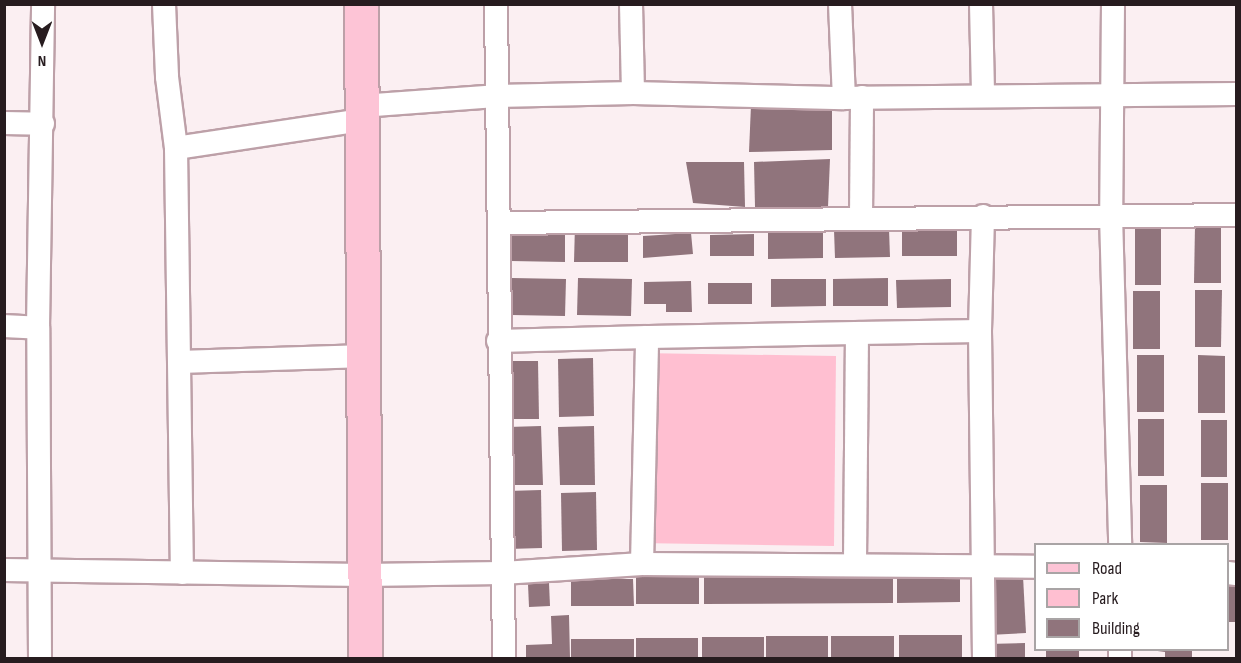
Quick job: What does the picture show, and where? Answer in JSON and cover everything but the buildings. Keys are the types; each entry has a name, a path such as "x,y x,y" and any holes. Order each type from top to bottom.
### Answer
{"main road":[{"path":"361,4 365,658"}],"street":[{"path":"40,658 38,328 43,124 43,4"},
{"path":"164,4 167,77 176,148 182,362 182,573"},
{"path":"496,4 496,96 501,223 498,341 504,658"},
{"path":"631,4 633,93"},
{"path":"840,4 853,97 861,217"},
{"path":"981,4 983,94"},
{"path":"1113,4 1111,215 1120,543"},
{"path":"176,148 361,113 496,96 633,93 853,97 983,94 1236,94"},
{"path":"4,123 43,124"},
{"path":"501,223 861,217 1236,215"},
{"path":"983,216 980,331 986,565 984,658"},
{"path":"4,326 38,328"},
{"path":"498,341 980,331"},
{"path":"855,564 857,333"},
{"path":"642,564 647,338"},
{"path":"182,362 363,356"},
{"path":"4,570 364,575 502,573 642,564 1034,567"}],"green space":[{"path":"640,353 836,356 834,546 638,543"}]}
